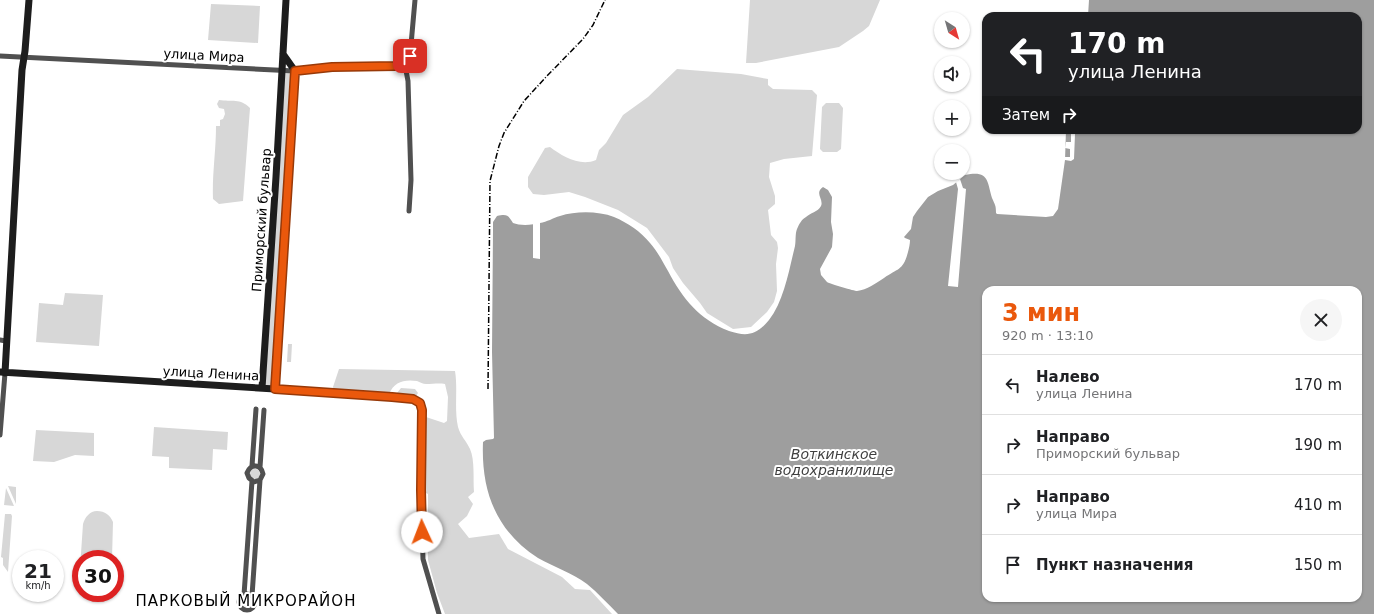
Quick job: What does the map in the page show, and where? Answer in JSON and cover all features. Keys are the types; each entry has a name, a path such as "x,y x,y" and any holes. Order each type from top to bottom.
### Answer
{"street":[{"path":"0,435 3,341 21,81 29,0"},
{"name":"Приморский бульвар","path":"262,388 286,0"},
{"path":"409,211 411,180 408,81 404,60 410,56 415,0"},
{"path":"283,54 295,71"},
{"name":"улица Мира","path":"0,56 282,71 332,67 396,66 404,60"},
{"name":"Приморский бульвар","path":"275,389 295,71"},
{"name":"улица Ленина","path":"2,372 413,399 420,403 422,410 421,490 423,559 439,614"},
{"path":"256,409 252,466 247,472 248,478 252,481 256,482 260,480"},
{"path":"252,481 244,595 239,601 244,612 248,610 252,611 255,605 255,601 252,596 260,480 263,474 260,467 264,410"},
{"path":"252,466 260,467"},
{"path":"244,595 248,594 252,596"}],"shaded area":[{"path":"750,0 880,0 869,26 839,47 756,63 746,63"},
{"path":"211,4 260,6 258,43 208,40"},
{"path":"677,69 741,74 768,79 768,85 773,89 812,90 817,95 812,156 784,159 770,163 769,177 775,196 775,204 768,210 771,235 777,242 778,248 776,264 777,291 774,302 767,312 751,327 733,329 707,313 683,283 673,268 669,257 647,228 618,210 585,197 569,192 544,195 533,194 528,187 528,177 545,148 550,147 572,160 590,162 596,160 599,150 606,143 623,115 648,97"},
{"path":"282,71 295,71 275,389 262,388"},
{"path":"219,100 236,101 243,103 250,108 243,201 219,204 213,199 216,126 220,126 220,120 223,119 225,114 224,109 219,108 217,104"},
{"path":"826,103 839,103 843,108 841,149 837,152 823,152 820,149 822,107"},
{"path":"65,293 103,295 99,346 36,342 39,303 63,305"},
{"path":"288,344 292,344 291,362 287,362"},
{"path":"339,369 455,371 458,427 472,453 474,492 468,497 473,504 467,516 458,524 469,538 499,534 508,549 562,577 575,589 590,590 612,614 445,614 437,593 428,560 428,494 424,492 423,416 444,423 447,421 448,397 445,384 426,384 408,380 397,384 389,394 334,390 333,387"},
{"path":"401,388 415,389 418,393 416,396 400,396 397,393"},
{"path":"154,427 228,432 227,450 213,449 212,470 169,468 169,457 152,456"},
{"path":"36,430 94,433 94,456 75,455 54,462 33,461"},
{"path":"255,469 260,474 255,479 250,474"},
{"path":"8,486 16,487 16,504"},
{"path":"6,488 14,506 4,505"},
{"path":"97,511 107,514 113,522 112,550 81,550 83,524 88,515"},
{"path":"5,514 11,514 12,516 8,572 3,565 3,558 1,557"},
{"path":"247,597 252,602 247,607 242,602"}],"water":[{"name":"Воткинское водохранилище","path":"1089,0 1374,0 1374,614 618,614 587,584 538,558 523,547 511,535 494,508 488,493 485,477 483,442 494,438 492,352 493,222 497,216 507,216 513,223 523,225 545,222 566,214 580,213 608,215 619,219 638,231 650,243 658,253 686,299 700,314 718,326 729,331 746,334 756,332 765,325 779,304 795,246 797,229 803,219 818,210 821,206 822,203 819,192 823,187 828,190 832,197 831,222 833,234 832,247 820,269 821,275 829,283 857,291 871,286 902,266 909,249 910,242 910,240 904,237 911,229 913,217 917,211 928,197 953,185 959,180 970,180 970,174 979,174 986,178 997,214 1046,217 1053,216 1058,209 1065,160 1066,134 1362,134 1362,12 1088,12"}],"pier":[{"path":"1071,134 1075,134 1074,159 1071,161 1065,160 1065,157 1070,157 1070,149 1065,148 1066,142 1071,142"},
{"path":"960,180 963,188 966,189 958,287 948,286 958,189 956,182"},
{"path":"533,223 540,223 540,259 533,258"}],"railway":[{"path":"488,389 490,181 499,146 504,133 524,101 583,39 593,25 605,0"}],"district":[{"name":"ПАРКОВЫЙ МИКРОРАЙОН","path":"246,601"}],"route":[{"path":"410,56 396,66 332,67 295,71 275,389 413,399 420,403 422,410 422,532"}]}
